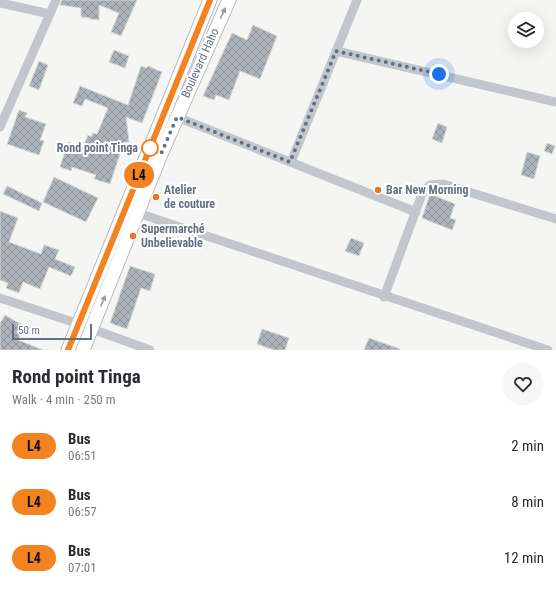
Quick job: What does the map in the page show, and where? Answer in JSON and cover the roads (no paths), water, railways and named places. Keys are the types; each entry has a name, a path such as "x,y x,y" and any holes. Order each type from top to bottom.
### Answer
{"main road":[{"name":"Boulevard Haho","path":"68,350 210,0"},
{"name":"Boulevard Haho","path":"83,350 177,117 229,0"}],"street":[{"path":"0,127 56,0"},
{"path":"290,162 356,0"},
{"path":"0,3 50,14"},
{"path":"336,51 556,102"},
{"path":"177,117 416,212"},
{"path":"384,297 422,194 430,185 443,184 556,219"},
{"path":"138,214 384,297 548,350"},
{"path":"0,298 79,324"},
{"path":"92,329 150,350"}],"place":[{"name":"Rond point Tinga","path":"150,148"},
{"name":"Bar New Morning","path":"378,190"},
{"name":"Atelier de couture","path":"156,197"},
{"name":"Supermarché Unbelievable","path":"133,236"}]}
